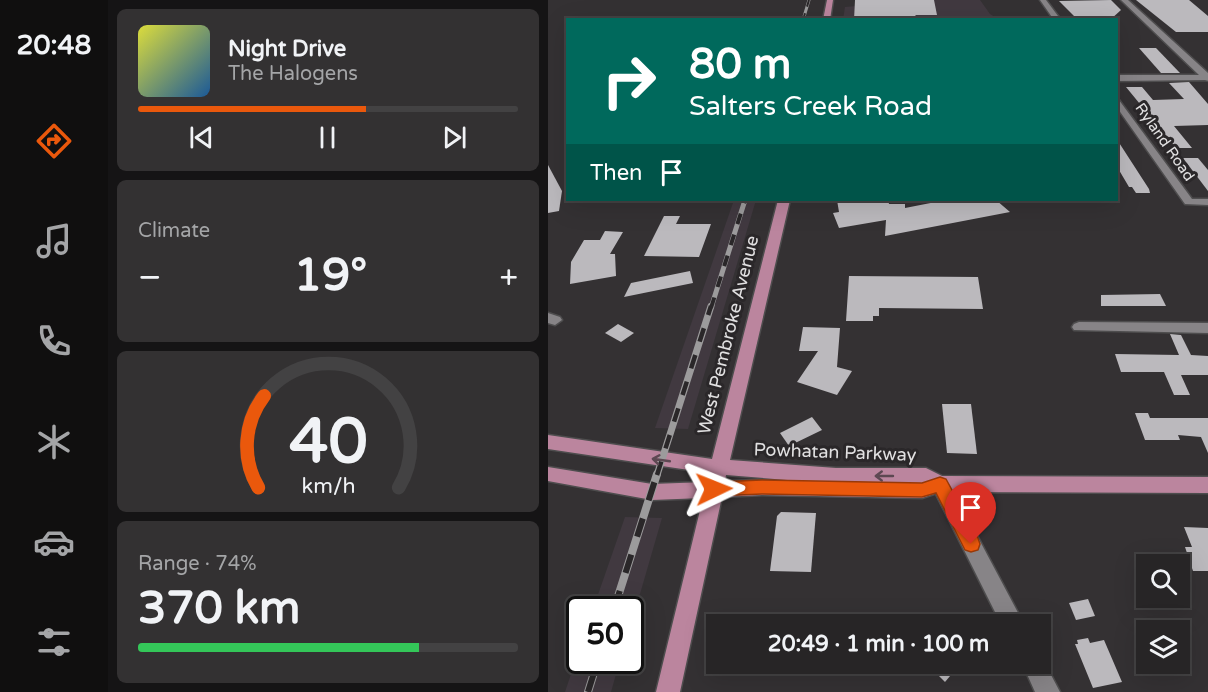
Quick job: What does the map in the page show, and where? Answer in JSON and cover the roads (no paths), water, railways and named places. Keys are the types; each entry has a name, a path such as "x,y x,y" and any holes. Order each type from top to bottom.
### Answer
{"main road":[{"path":"826,18 830,0"},
{"name":"West Pembroke Avenue","path":"668,692 719,466 784,201"},
{"name":"Powhatan Parkway","path":"548,442 662,460 719,466 836,476 926,476 940,484"},
{"name":"Powhatan Parkway","path":"548,474 652,492 762,487 922,490 940,484 1208,485"}],"street":[{"path":"1043,0 1056,18"},
{"path":"1124,0 1208,78"},
{"path":"1118,78 1208,78"},
{"name":"Ryland Road","path":"1118,102 1189,202 1208,202"},
{"path":"1079,327 1208,328"},
{"path":"940,484 1008,614"},
{"path":"1039,674 1048,692"}],"railway":[{"path":"804,18 809,0"},
{"path":"711,308 745,201"},
{"path":"657,475 711,306"},
{"path":"618,596 657,474"},
{"path":"588,692 594,674"}]}
